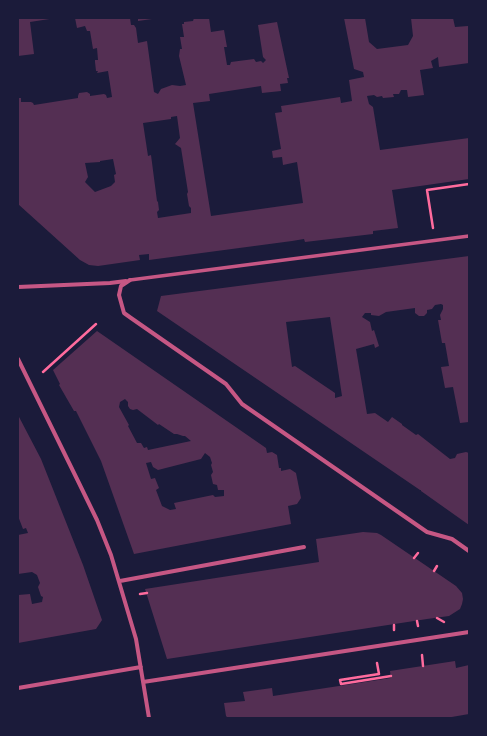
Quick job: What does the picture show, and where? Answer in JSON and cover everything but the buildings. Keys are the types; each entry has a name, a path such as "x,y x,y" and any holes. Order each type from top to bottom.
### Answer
{"street":[{"path":"18,287 110,283 469,236"},
{"path":"130,280 121,286 119,295 124,313 226,384 242,404 427,532 452,539 469,551"},
{"path":"18,360 97,520 111,555 120,581 136,639 149,718"},
{"path":"120,581 304,546"},
{"path":"144,682 469,632"},
{"path":"18,688 141,667"}],"path":[{"path":"434,241 427,190 469,184"},
{"path":"43,372 96,324"},
{"path":"414,558 418,553"},
{"path":"434,571 437,566"},
{"path":"140,594 147,593"},
{"path":"437,618 444,622"},
{"path":"417,621 418,626"},
{"path":"394,625 394,630"},
{"path":"422,655 423,666"},
{"path":"377,663 379,674 340,680 341,684 391,676"}]}
